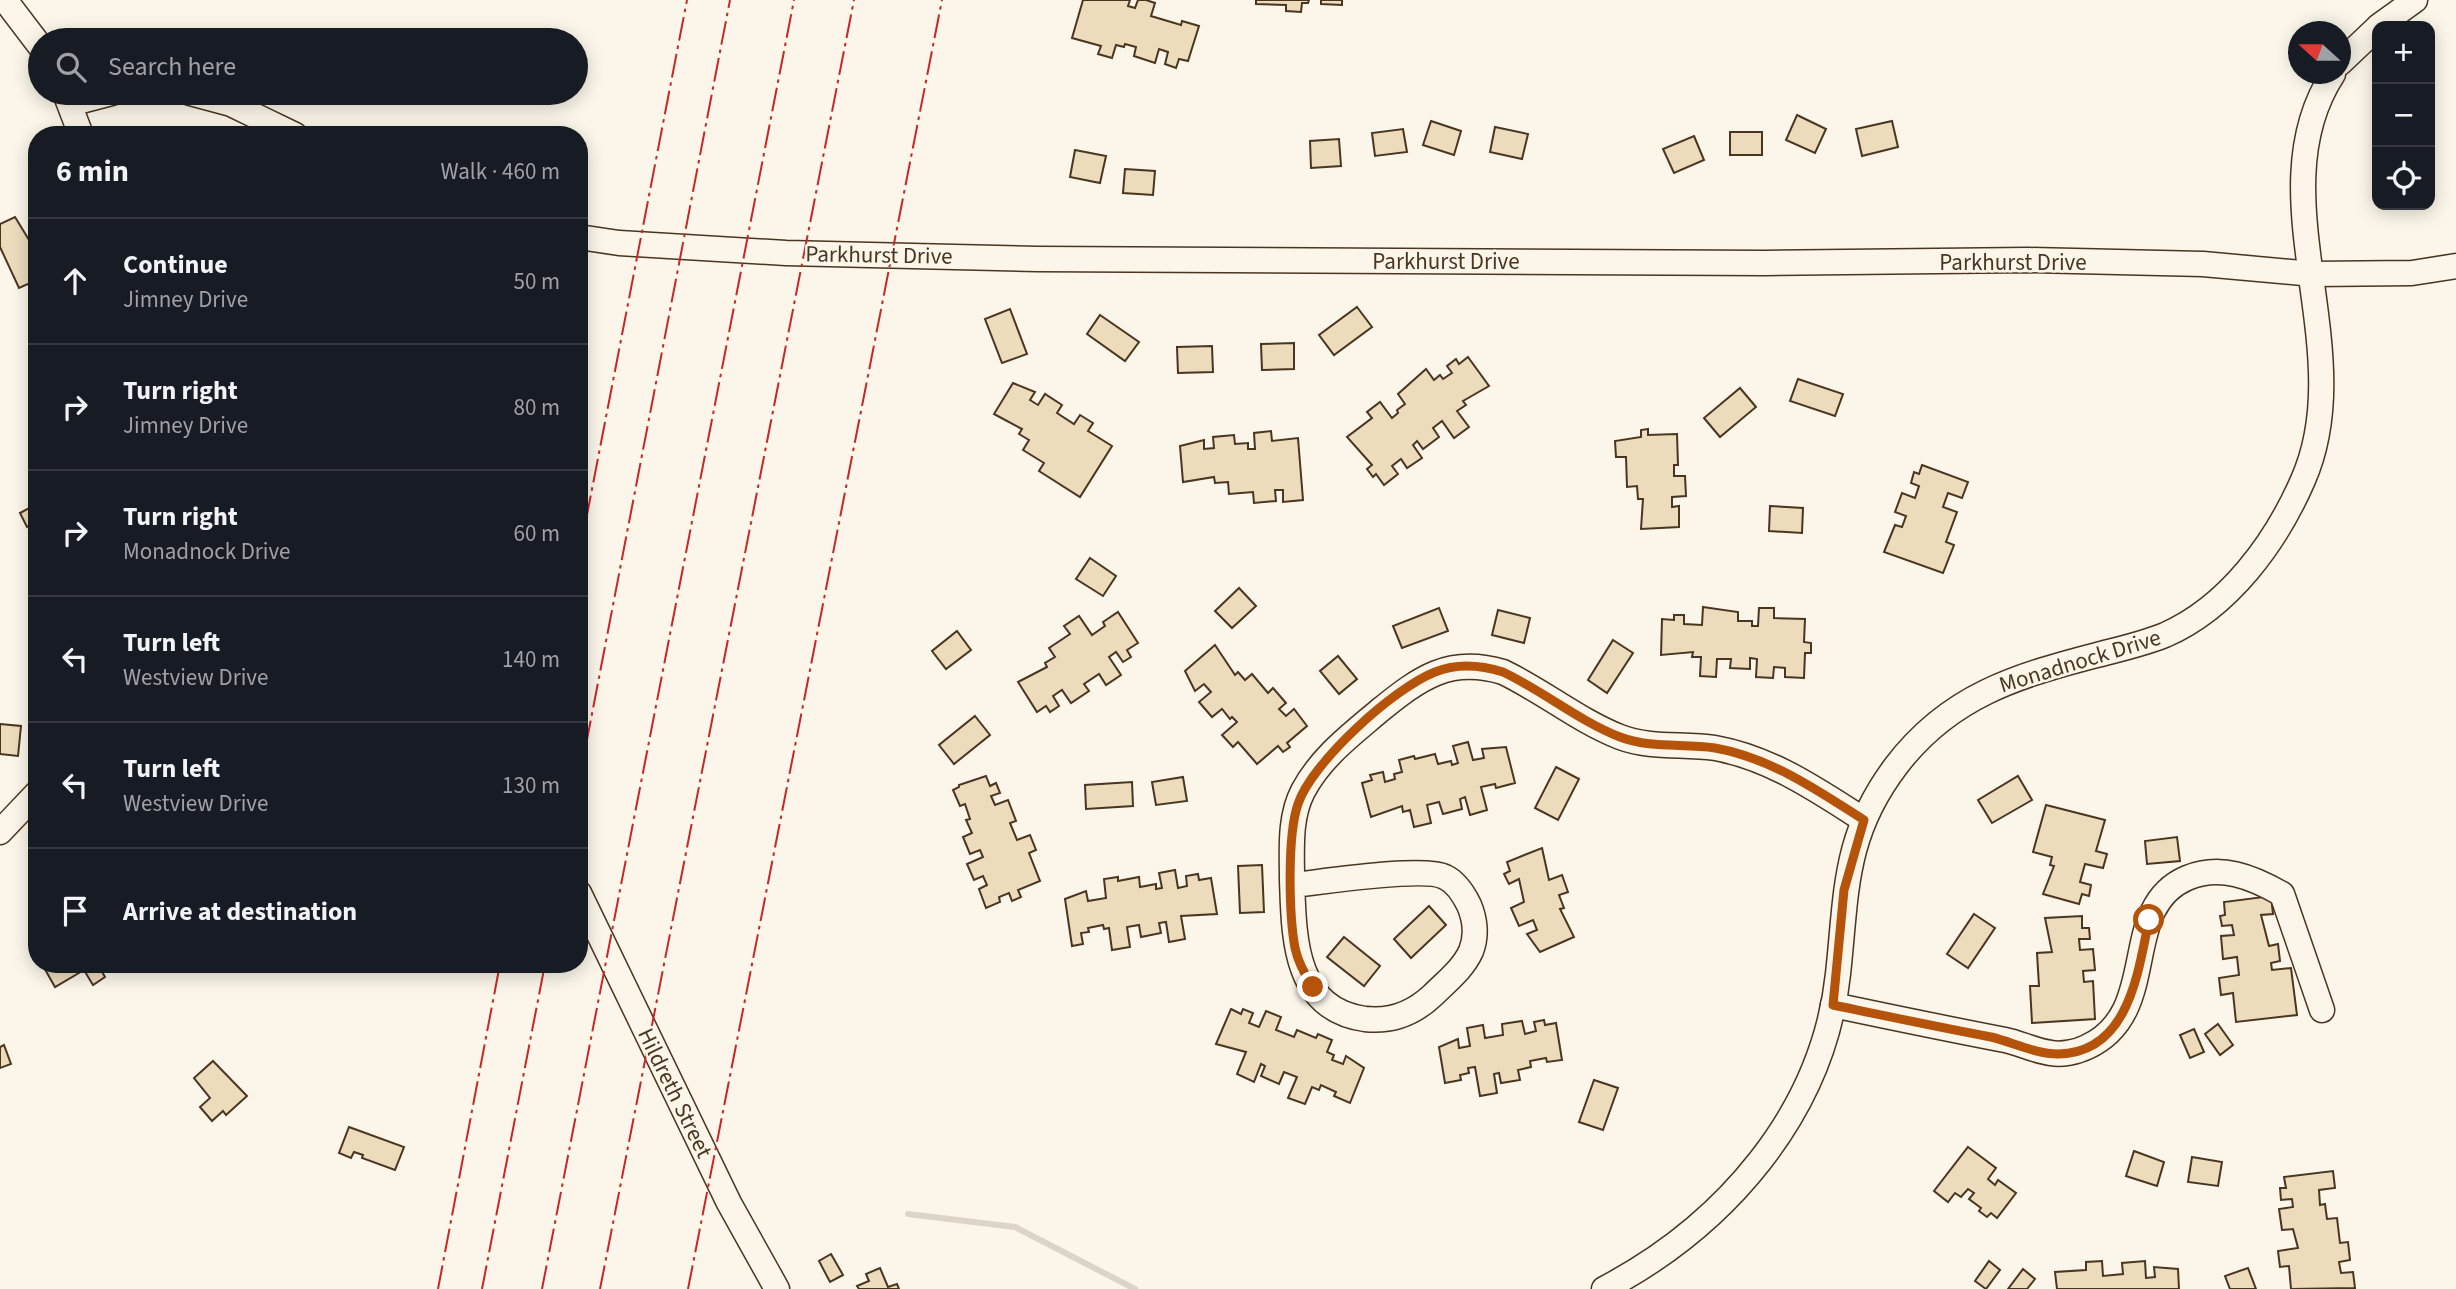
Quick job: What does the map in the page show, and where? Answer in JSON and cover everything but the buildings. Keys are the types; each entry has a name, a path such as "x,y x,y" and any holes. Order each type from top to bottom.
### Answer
{"street":[{"path":"5,0 28,30"},
{"path":"2386,21 2415,0"},
{"path":"2351,53 2372,33"},
{"name":"Monadnock Drive","path":"1604,1289 1651,1263 1698,1228 1759,1164 1804,1088 1833,1005 1844,890 1864,820 1897,765 1926,733 1960,706 2017,677 2165,635 2206,610 2248,568 2288,510 2315,450 2321,386 2313,274 2302,186 2302,160 2313,112 2328,84"},
{"path":"70,105 78,126"},
{"path":"233,105 276,126"},
{"name":"Parkhurst Drive","path":"588,238 619,243 786,253 1037,259 1752,263 2028,260 2203,264 2313,274"},
{"path":"2313,274 2412,273 2456,266"},
{"path":"1293,885 1422,873 1447,877 1463,895 1472,913 1474,933 1471,952 1452,977 1427,1000 1407,1013 1373,1020 1350,1015 1320,996 1301,965 1294,939 1293,885 1294,819 1312,776 1344,741 1409,687 1434,672 1457,666 1486,667 1503,672 1605,729 1632,741 1663,747 1715,748 1749,756 1800,779 1864,820"},
{"path":"0,832 28,802"},
{"path":"1833,1005 2011,1042 2049,1053 2086,1048 2109,1031 2129,1003 2154,904 2177,882 2218,870 2242,875 2282,894 2322,1010"},
{"name":"Hildreth Street","path":"588,912 729,1203 777,1289"}],"waterway":[{"path":"908,1214 1015,1227 1135,1289"}],"power":[{"path":"588,510 687,0"},
{"path":"588,734 730,0"},
{"path":"542,1289 794,0"},
{"path":"600,1289 854,0"},
{"path":"688,1289 942,0"},
{"path":"438,1289 498,973"},
{"path":"482,1289 543,973"}],"route":[{"path":"1313,987 1296,951 1293,929 1293,832 1294,819 1303,792 1325,758 1409,687 1434,672 1457,666 1486,667 1503,672 1618,736 1632,741 1663,747 1715,748 1749,756 1800,779 1864,820 1848,866 1833,1005 2011,1042 2049,1053 2072,1052 2098,1041 2120,1019 2135,986 2149,920"}]}
